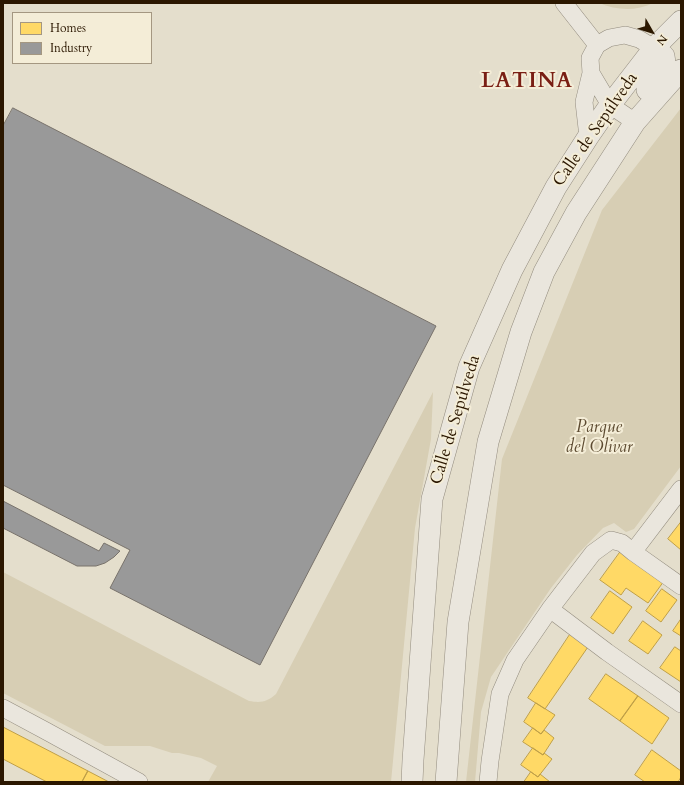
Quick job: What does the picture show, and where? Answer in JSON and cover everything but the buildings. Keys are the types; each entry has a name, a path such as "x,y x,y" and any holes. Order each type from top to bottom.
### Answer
{"street":[{"path":"564,3 597,45"},
{"name":"Calle de Sepúlveda","path":"412,782 412,760 432,499 469,367 512,270 556,187 610,105 654,48 681,21"},
{"path":"588,137 584,102 591,73 590,58 597,45 610,38 625,35 639,39 664,56 665,63 662,71 635,105 635,122"},
{"name":"Calle de Sepúlveda","path":"446,782 458,622 488,442 520,332 544,272 576,213 635,122 681,70"},
{"path":"591,73 610,105 635,122"},
{"path":"633,552 681,489"},
{"path":"488,782 500,694 515,660 550,609 593,553 611,540 622,543 681,586"},
{"path":"550,609 607,652 681,704"},
{"path":"3,708 139,782"}],"green space":[{"path":"599,3 653,3 639,8 626,9"},
{"name":"Parque del Olivar","path":"681,108 681,466 634,529 626,532 614,523 603,528 577,555 551,588 491,677 481,712 475,782 466,782 502,459 602,210"},
{"path":"433,392 431,439 415,528 391,782 208,782 217,766 201,758 172,753 150,746 105,746 3,693 3,572 249,701 264,701 273,697 276,694"}],"district":[{"name":"LATINA","path":"527,82"}]}
